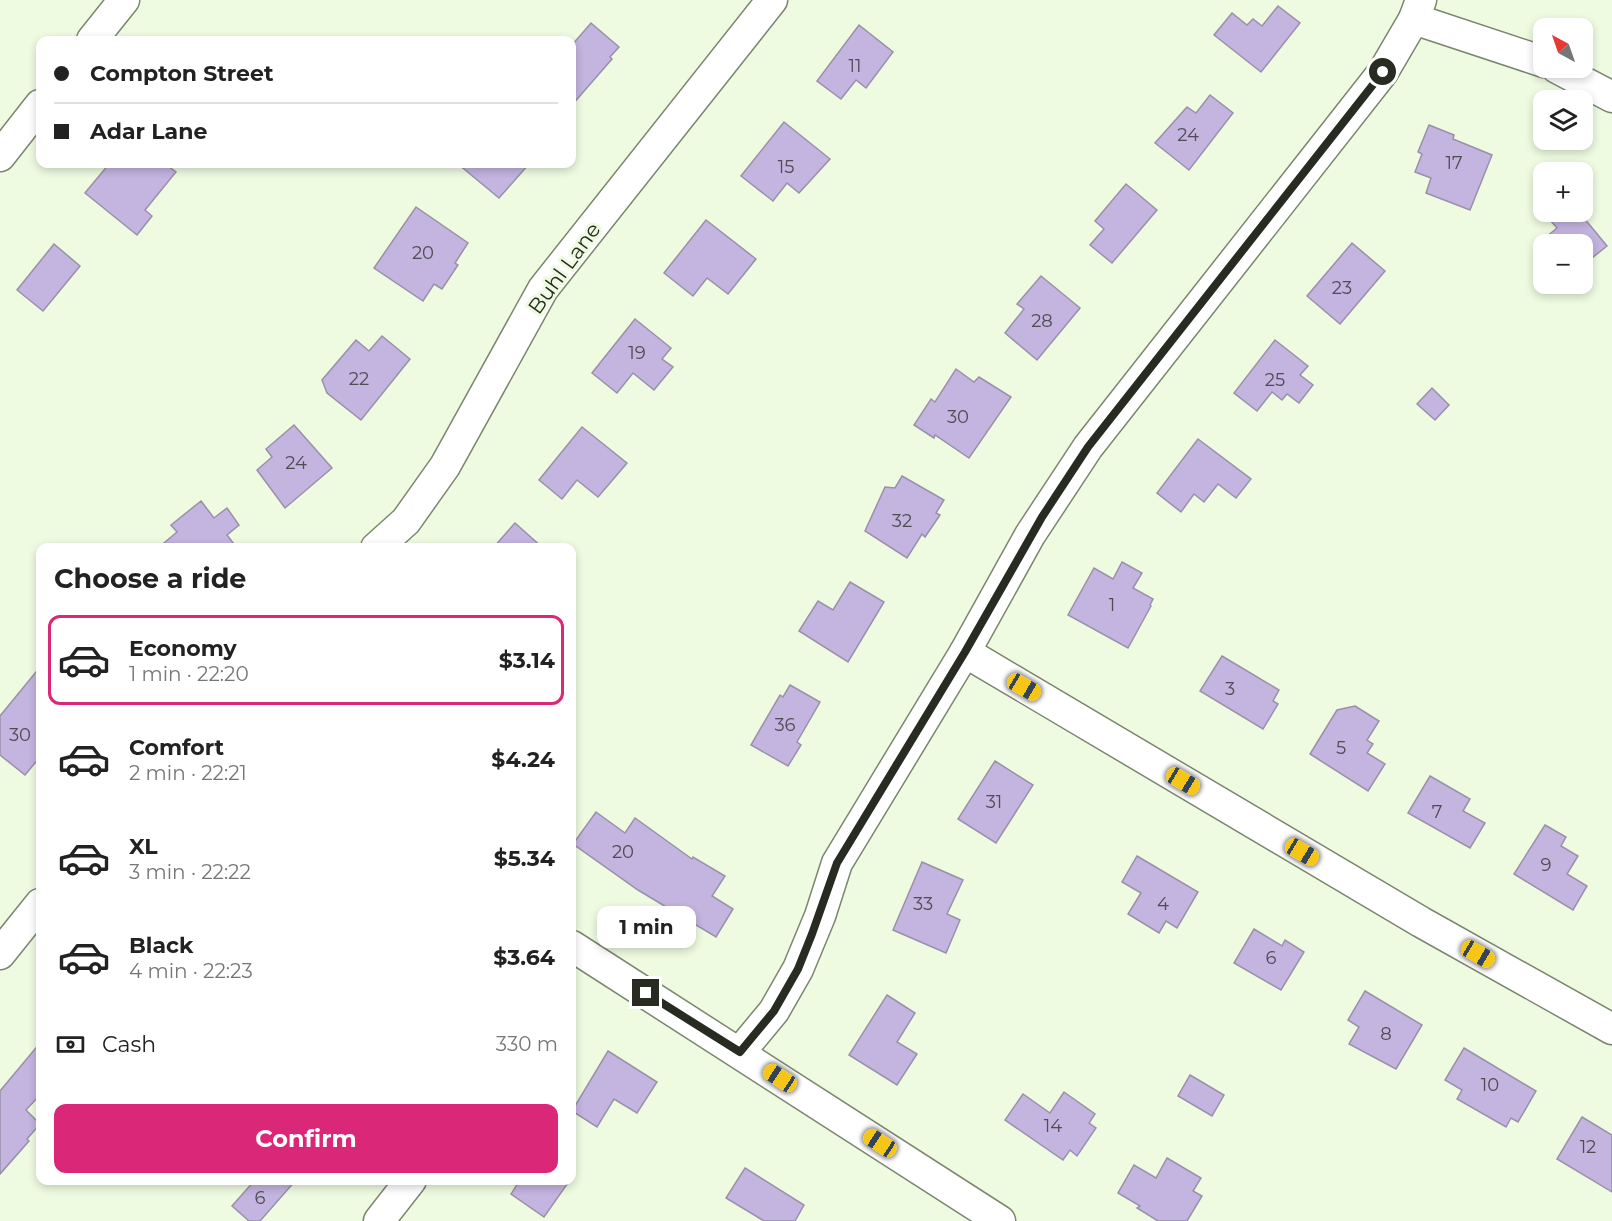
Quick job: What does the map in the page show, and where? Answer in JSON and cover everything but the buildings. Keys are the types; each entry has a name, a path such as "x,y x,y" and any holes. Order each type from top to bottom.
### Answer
{"street":[{"path":"95,36 124,0"},
{"name":"Buhl Lane","path":"382,543 406,521 445,466 543,289 772,0"},
{"path":"740,1052 774,1011 798,969 837,863 965,652 1030,535 1088,447 1383,72 1417,9 1533,57"},
{"path":"1576,78 1612,97"},
{"path":"0,156 36,110"},
{"path":"965,652 1421,922 1612,1029"},
{"path":"0,954 36,909"},
{"path":"576,949 1000,1221"},
{"path":"379,1221 407,1185"}],"route":[{"path":"646,993 740,1052 774,1011 798,969 837,863 965,652 1030,535 1088,447 1383,72"}]}
